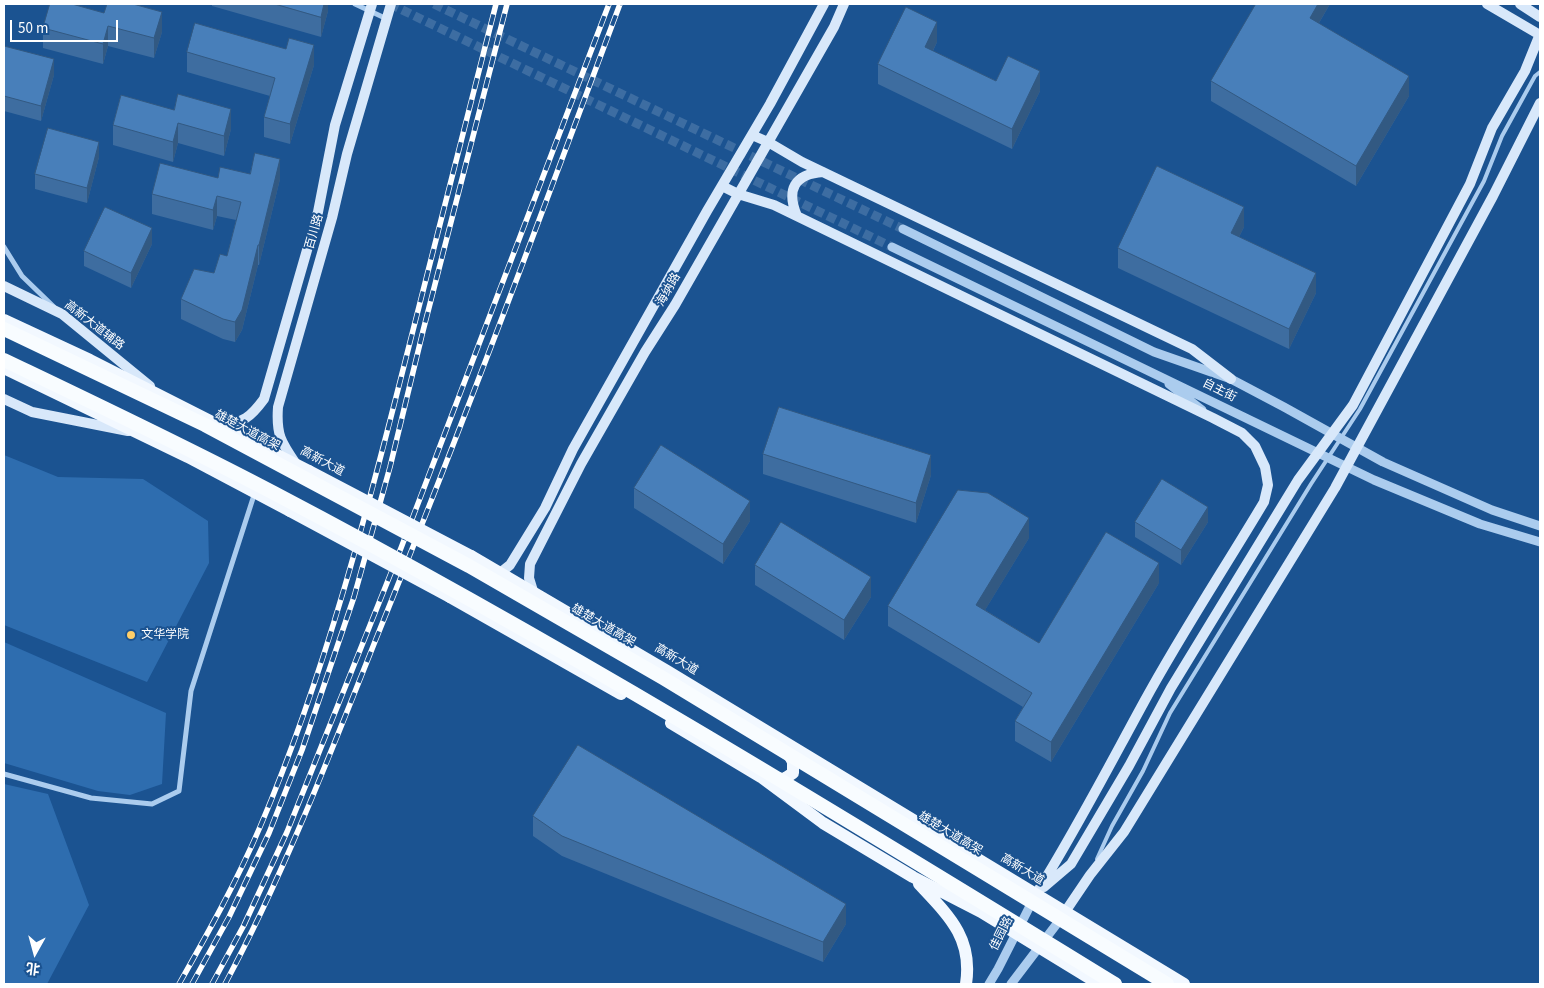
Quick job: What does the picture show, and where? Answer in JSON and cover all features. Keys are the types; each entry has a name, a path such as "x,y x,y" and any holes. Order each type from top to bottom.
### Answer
{"highway":[{"name":"雄楚大道高架","path":"4,329 205,425 469,566 663,678 1167,984"},
{"path":"4,360 193,450 458,593 623,686 1115,984"},
{"path":"4,369 112,412"}],"main road":[{"name":"百川路","path":"296,464 281,441 277,424 278,408 332,218 347,154 391,4"},
{"name":"海纳路","path":"500,573 510,565 545,508 573,450 752,135 824,4"},
{"name":"海纳路","path":"533,591 529,578 530,564 581,464 645,352 675,305 834,27 844,4"},
{"path":"1036,894 1071,864 1129,766 1176,680 1298,480 1318,453 1336,436 1470,184 1492,128 1525,71 1540,35 1487,4"},
{"path":"1520,4 1540,17"},
{"name":"百川路","path":"221,425 239,423 252,415 264,399 318,212 335,125 371,7"},
{"path":"1065,912 1090,875 1124,832 1347,467 1540,103"},
{"path":"752,135 802,162 1192,349 1231,379"},
{"path":"796,216 792,204 792,193 796,184 802,176 824,172"},
{"path":"722,186 738,194 774,205 1242,433 1255,446 1265,467 1268,485 1264,502 1145,700 1096,792 1036,894"},
{"name":"高新大道辅路","path":"4,286 62,314 163,396"},
{"name":"高新大道","path":"4,320 221,425 471,556 533,591 1184,984"},
{"path":"4,369 142,434 255,491 450,597 646,708 761,777 823,823 913,877 981,912 1099,984"},
{"path":"4,399 32,412 142,434"},
{"path":"761,777 784,779 793,773 793,762 781,740"},
{"path":"913,877 947,914 962,936 968,959 966,984"}],"street":[{"path":"355,4 371,7 387,19"},
{"name":"自主街","path":"903,229 1154,352 1231,379 1383,462 1492,510 1540,526"},
{"path":"4,246 22,276 62,314"},
{"name":"自主街","path":"892,246 1347,467 1480,524 1540,542"},
{"path":"1148,369 1213,418"},
{"path":"4,774 91,798 152,804 179,791 192,691 255,491"},
{"name":"佳园路","path":"989,984 1036,894"},
{"path":"1011,984 1065,912"}],"lane":[{"path":"1090,875 1112,826 1143,771 1170,713 1328,458 1336,436 1360,409 1484,181 1502,136 1535,76 1540,72"}],"shaded area":[{"path":"4,455 58,477 143,479 208,521 209,563 147,682 4,625"},
{"path":"4,642 166,713 162,784 130,795 98,791 4,763"},
{"path":"4,784 48,794 89,905 47,984 4,984"}],"building":[{"path":"50,4 72,4 104,13 107,4 133,4 162,12 154,38 108,26 103,44 43,28"},
{"path":"275,4 324,4 321,17"},
{"path":"1256,4 1318,4 1310,18 1409,76 1356,166 1211,81"},
{"path":"906,7 937,22 925,47 996,81 1008,56 1040,71 1012,129 878,64"},
{"path":"195,23 286,49 289,38 314,45 290,124 264,117 275,78 187,52"},
{"path":"4,46 54,59 41,106 4,96"},
{"path":"178,94 231,109 224,136 178,123 173,142 113,125 121,95 174,110"},
{"path":"48,128 99,142 87,188 35,174"},
{"path":"255,153 280,159 242,310 235,322 223,319 181,299 194,269 214,273 220,254 227,256 241,202 217,196 213,210 152,194 160,163 218,178 220,167 250,174"},
{"path":"1157,166 1244,207 1231,233 1316,273 1289,329 1118,248"},
{"path":"105,207 152,228 131,273 84,251"},
{"path":"779,407 931,455 916,503 763,454"},
{"path":"661,445 750,501 723,544 634,488"},
{"path":"1162,479 1208,507 1181,550 1135,522"},
{"path":"958,490 988,493 1029,518 976,605 1039,643 1106,532 1159,563 1051,742 1015,721 1032,693 888,606"},
{"path":"781,522 871,577 844,620 755,565"},
{"path":"578,745 846,904 823,942 562,836 533,816"}],"tunnel":[{"path":"390,4 892,247"},
{"path":"434,4 903,229"}],"railway":[{"path":"179,984 232,887 260,827 284,769 325,650 378,468 496,4"},
{"path":"192,984 229,917 269,833 302,750 354,597 390,467 507,4"},
{"path":"212,984 244,925 287,832 401,548 609,4"},
{"path":"225,984 288,853 344,719 472,395 620,4"}],"place":[{"name":"文华学院","path":"131,635"}]}
